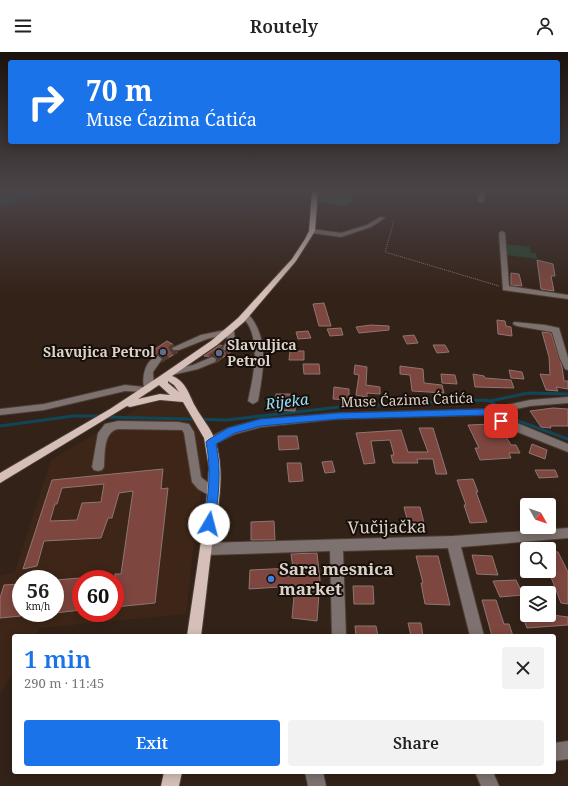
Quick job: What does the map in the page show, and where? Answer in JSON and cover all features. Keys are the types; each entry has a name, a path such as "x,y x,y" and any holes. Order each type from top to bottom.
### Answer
{"main road":[{"path":"0,479 116,409 191,360 230,331 294,260 308,239 312,231 312,225"},
{"path":"179,384 183,370 191,360"},
{"path":"163,378 169,378 179,384 185,393 187,403"},
{"path":"163,378 163,384 165,387 187,403 206,430 211,442 215,462 214,493 194,634"},
{"path":"116,409 153,398 168,397 187,403"},
{"path":"170,786 173,774"}],"street":[{"path":"312,231 342,235 370,225"},
{"path":"502,233 506,288 568,297"},
{"path":"245,316 254,326 258,346 258,374 253,401"},
{"path":"517,324 545,327 556,330 568,367"},
{"path":"176,348 204,337 230,331 231,340 227,348"},
{"path":"0,412 44,407 125,388 148,388 146,376 151,366 158,359"},
{"path":"172,372 183,370 212,360"},
{"name":"Muse Ćazima Ćatića","path":"211,442 232,431 261,423 338,416 491,412 530,403 568,400"},
{"name":"Muse Ćazima Ćatića","path":"491,412 501,421 568,448"},
{"path":"98,467 103,432 109,427 185,427 189,432 196,479 202,486 214,493"},
{"name":"Vučijačka","path":"206,548 453,542 568,533"},
{"path":"453,542 476,634"},
{"path":"336,545 339,634"},
{"path":"556,752 568,750"},
{"path":"314,774 317,786"},
{"path":"485,774 490,786"}],"path":[{"path":"393,225 384,252 506,288"}],"shaded area":[{"path":"163,401 179,403 187,410 200,430 206,459 194,542 186,614 124,620 124,570 72,570 72,622 103,622 40,628 36,634 12,634 12,674 0,694 0,576 12,573 12,622 64,622 64,570 16,570 51,460 143,405"}],"green space":[{"path":"507,244 530,247 531,253 536,253 537,259 507,255"}],"building":[{"path":"537,260 553,264 555,276 551,276 554,291 541,289"},
{"path":"511,273 519,274 522,286 511,285"},
{"path":"324,303 331,326 319,326 313,304"},
{"path":"497,320 505,321 506,326 511,327 512,336 498,334"},
{"path":"371,325 389,326 389,330 359,333 356,327"},
{"path":"341,328 343,335 330,336 327,329"},
{"path":"308,331 311,338 298,339 296,332"},
{"path":"542,332 551,333 562,367 564,381 568,381 568,389 556,387 558,391 546,390 540,374 550,375 549,357"},
{"path":"414,335 418,343 407,344 403,336"},
{"path":"167,341 174,345 171,348 172,351 178,352 163,361 163,358 159,355 152,358 146,355"},
{"name":"Slavuljica Petrol","path":"220,345 223,346 222,349 224,352 233,350 217,362 215,357 204,356"},
{"path":"433,345 445,345 449,352 437,353"},
{"path":"290,351 304,351 304,360 289,360"},
{"path":"303,364 319,364 320,374 304,374"},
{"path":"355,365 367,367 366,385 380,387 380,394 367,393 367,397 356,395 359,375 354,374"},
{"path":"400,366 423,369 424,383 442,385 444,393 412,391 410,375 400,374"},
{"path":"509,370 522,372 524,379 511,378"},
{"path":"441,374 455,375 457,384 442,383"},
{"path":"473,374 484,376 485,378 511,380 514,388 475,387"},
{"path":"334,387 349,389 349,400 333,399"},
{"path":"276,394 296,394 295,411 274,410"},
{"path":"553,408 568,409 568,426 550,426 551,428 541,427 530,411"},
{"path":"495,424 500,427 511,445 516,445 520,453 509,453 511,458 480,460 475,448 479,448 468,425"},
{"path":"419,428 433,428 447,474 436,474 433,459 417,459 418,463 393,463 391,455 394,455 390,440 371,441 375,463 364,464 356,433 401,430 408,452 428,452"},
{"path":"278,436 297,436 299,449 279,450"},
{"path":"532,444 547,450 545,459 529,453"},
{"path":"332,461 335,472 325,473 322,462"},
{"path":"287,463 301,463 303,481 289,482"},
{"path":"163,469 161,489 168,488 155,603 124,606 124,570 122,570 133,491 119,493 112,518 108,518 101,538 44,541 37,566 23,569 52,480","holes":["104,484 101,502 82,503 77,520 50,521 62,488"]},
{"path":"535,470 555,470 558,477 539,478"},
{"path":"473,479 487,522 470,523 464,505 466,505 457,480"},
{"path":"404,507 420,507 425,527 409,527"},
{"path":"274,521 275,540 251,540 251,522"},
{"path":"556,552 558,552 568,572 568,604 561,603 556,586 554,586 551,578 556,578"},
{"path":"317,553 320,580 317,621 292,618 295,586 249,589 250,570 293,568 291,554"},
{"path":"472,555 492,556 498,575 477,574"},
{"path":"416,556 438,556 450,605 425,604 421,583 423,583"},
{"path":"64,579 72,579 72,611 64,612"},
{"path":"516,580 520,589 520,595 500,597 493,581"},
{"path":"4,585 12,585 12,617 0,618 0,598"},
{"path":"353,586 373,586 374,604 354,604"},
{"path":"482,600 496,600 504,624 509,624 512,634 491,634"},
{"path":"556,616 568,617 568,625 527,628 525,622 556,622"},
{"path":"408,623 421,623 423,634 411,634"},
{"path":"355,626 376,626 378,634 356,634"}],"waterway":[{"path":"490,401 528,393 568,394"},
{"name":"Rijeka","path":"106,417 227,420 339,407 484,400 490,401"},
{"name":"Rijeka","path":"490,401 516,420 568,439"},
{"name":"Rijeka","path":"0,426 73,416 101,416"}],"tunnel":[{"path":"158,359 176,348"},
{"path":"212,360 227,348"}],"place":[{"name":"Slavujica Petrol","path":"163,352"},
{"name":"Slavuljica Petrol","path":"219,353"},
{"name":"Sara mesnica market","path":"271,579"}],"route":[{"path":"209,524 215,478 215,462 211,442 232,431 261,423 338,416 488,412 501,421"}]}
